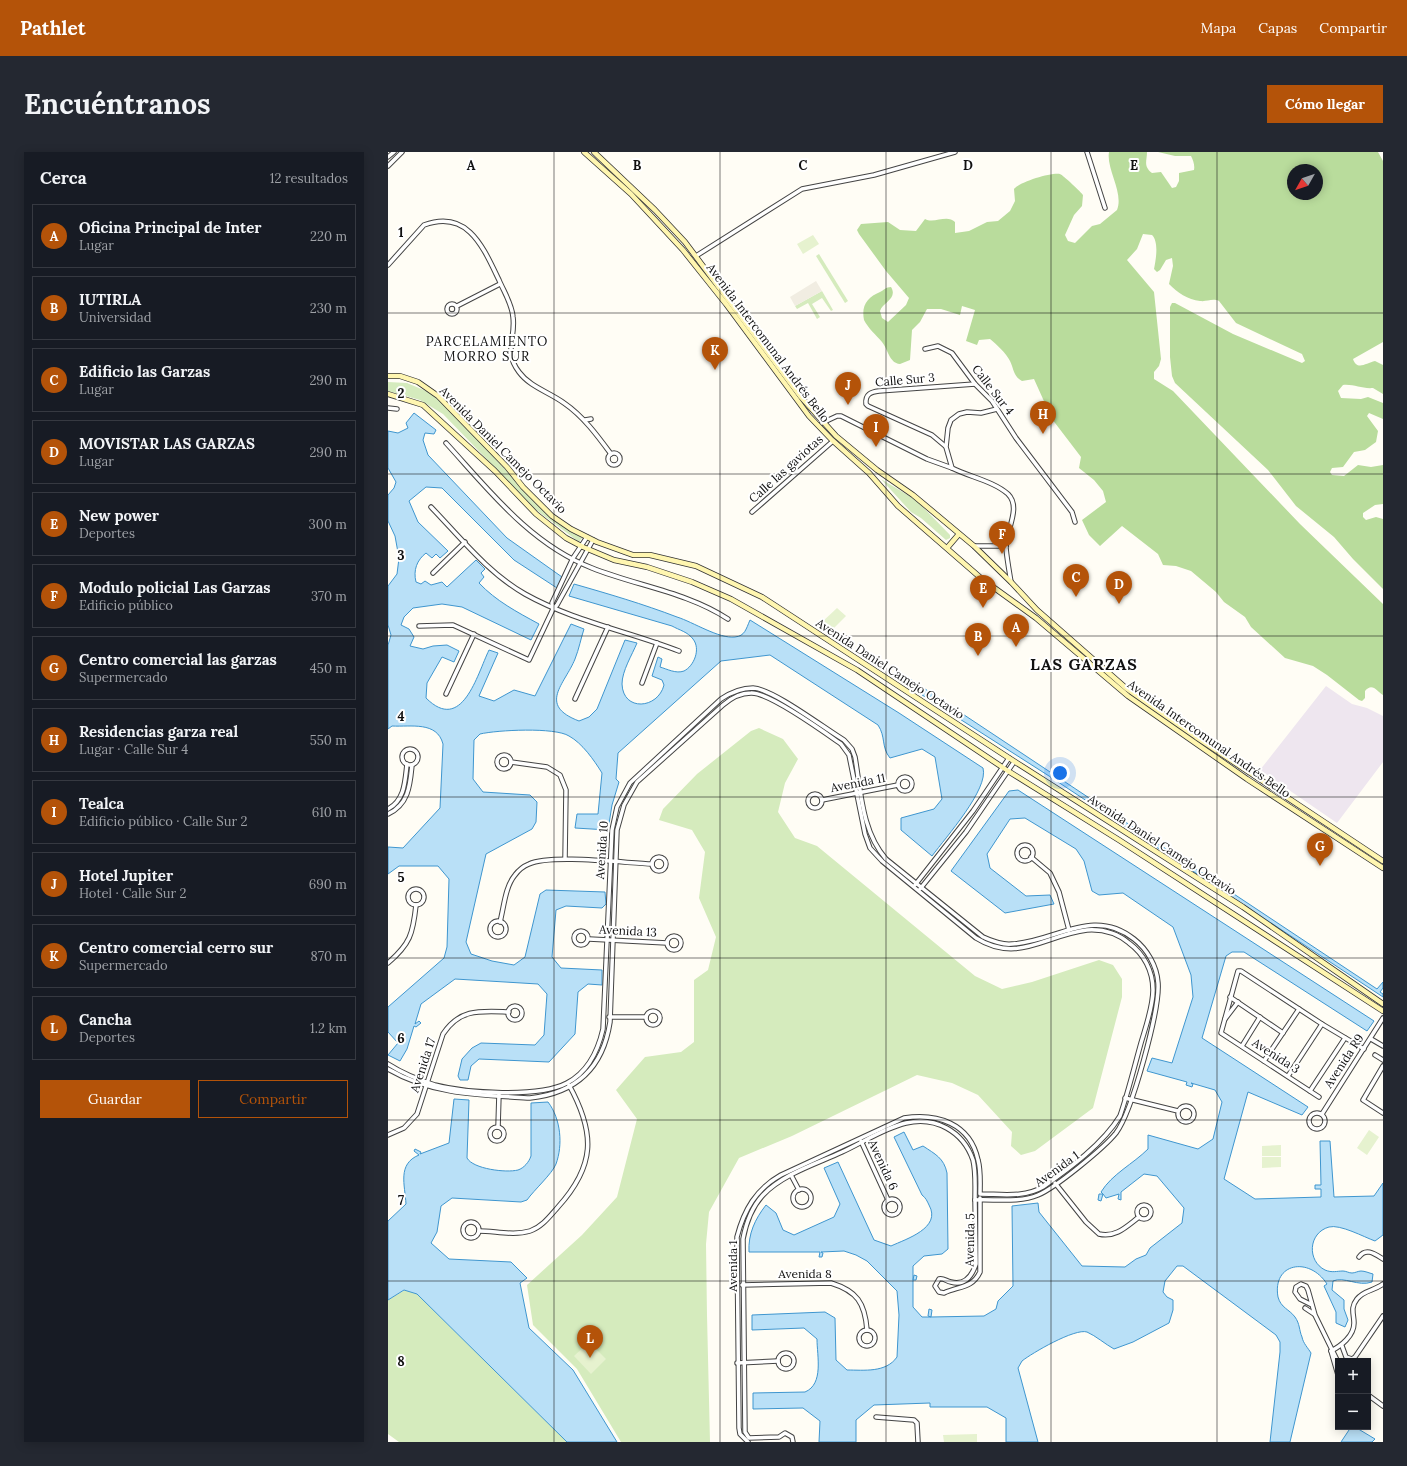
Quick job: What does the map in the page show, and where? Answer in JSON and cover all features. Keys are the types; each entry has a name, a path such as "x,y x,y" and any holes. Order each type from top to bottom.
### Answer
{"main road":[{"name":"Avenida Intercomunal Andrés Bello","path":"584,152 631,194 683,250 750,335 799,403 833,441 869,473 892,500 987,583 1036,618 1128,696 1247,779 1383,868"},
{"name":"Avenida Intercomunal Andrés Bello","path":"594,152 655,210 696,256 795,391 822,423 870,465 913,495 974,546 1037,610 1128,689 1196,737 1383,861"},
{"name":"Avenida Daniel Camejo Octavio","path":"388,376 400,376 418,382 438,396 552,516 592,540 633,555 650,555 696,566 762,597 1014,762 1243,907 1383,1004"},
{"name":"Avenida Daniel Camejo Octavio","path":"388,394 423,405 495,471 536,514 552,528 581,546 614,560 647,567 692,582 731,599 857,670 1008,772 1119,840 1383,1011"},
{"path":"947,548 959,534"}],"street":[{"path":"388,157 394,152"},
{"path":"388,166 402,152"},
{"path":"696,256 802,189 874,175 938,154 952,152"},
{"path":"1087,152 1105,208"},
{"path":"388,265 424,225 432,222 446,221 464,227 473,233 489,259 512,310 514,330 510,353 512,361 518,371 530,383 563,402 584,420 611,454"},
{"path":"454,297 453,303 448,306 448,312 455,312 457,306 500,284"},
{"path":"453,303 457,306"},
{"name":"Calle Sur 4","path":"925,349 938,346 948,350 997,409 1016,438 1072,512 1076,522"},
{"name":"Calle Sur 3","path":"946,447 932,435 868,406 866,404 867,396 871,392 879,391 975,384"},
{"path":"388,408 396,409"},
{"path":"952,468 946,447 948,428 951,420 959,414 967,412 982,413 997,409"},
{"path":"822,423 837,416 841,416 927,458 977,477 1010,496 1014,505 1006,546 1011,582"},
{"path":"584,420 591,418"},
{"name":"Calle las gaviotas","path":"752,512 833,441"},
{"path":"446,443 527,529 547,544 597,570 666,591 720,613 728,619"},
{"path":"430,507 500,577 523,593 553,609 679,651"},
{"path":"553,609 552,603 574,558 587,537"},
{"path":"419,626 450,624 529,660 553,609 557,605 592,540"},
{"path":"433,573 465,542"},
{"path":"974,546 1006,546"},
{"path":"575,699 608,627"},
{"path":"446,694 474,634"},
{"path":"642,683 657,643"},
{"name":"Avenida 10","path":"390,1070 427,1084 463,1091 542,1097 570,1087 588,1072 601,1053 608,1033 611,979 609,901 613,824 617,807 630,783 711,708 734,692 752,688 767,692 787,707"},
{"name":"Avenida 10","path":"500,1094 542,1091 567,1083 588,1066 601,1038 604,1017 606,979 614,902 617,830 622,809 633,788 665,756 730,699 742,694 752,693 764,695 787,707 848,744 855,757 866,838 870,848 878,857 918,892"},
{"path":"711,708 715,712"},
{"path":"388,809 396,802 404,791 406,764 403,761 402,756 405,751 410,749 415,751 417,756 416,761 412,765 408,795 400,807 388,814"},
{"path":"662,753 665,756"},
{"path":"505,754 510,757 511,762 510,766 504,769 499,768 496,761 500,755 505,754"},
{"path":"914,888 973,811 1009,758"},
{"path":"511,762 547,767 560,775 566,790 565,859"},
{"path":"918,892 966,832 1014,762"},
{"path":"406,764 412,765"},
{"name":"Avenida 11","path":"906,777 912,781 909,790 906,791 902,791 898,785 900,779 906,777"},
{"name":"Avenida 11","path":"822,800 898,785"},
{"name":"Avenida 10","path":"859,792 872,839 882,854 922,887"},
{"name":"Avenida 11","path":"814,794 818,794 822,800 820,807 816,808 812,808 808,802 810,796 814,794"},
{"path":"617,807 622,809"},
{"path":"1024,845 1030,848 1032,853 1031,857 1028,860 1021,860 1018,855 1019,848 1024,845"},
{"path":"878,857 882,854"},
{"path":"1031,857 1050,873 1059,892 1070,934"},
{"path":"500,922 506,894 515,875 529,864 539,861 565,859 652,864"},
{"name":"Avenida 1","path":"793,1442 792,1437 785,1433 779,1437 754,1439 746,1435 744,1426 743,1239 746,1225 752,1211 762,1196 780,1181 906,1123 930,1121 950,1129 965,1145 973,1162 975,1200 1017,1199 1037,1196 1056,1184 1110,1140 1125,1117 1152,1024 1158,993 1158,982 1151,958 1134,938 1118,929 1088,925 1069,929 1023,943 1012,944 995,942 984,937 922,887"},
{"path":"416,889 422,891 425,897 422,903 416,906 410,903 408,897 410,891 416,889"},
{"name":"Avenida 1","path":"748,1442 740,1434 738,1398 737,1238 741,1223 750,1202 766,1185 789,1172 904,1118 921,1115 937,1117 953,1124 972,1142 979,1167 980,1194 1018,1194 1036,1191 1099,1143 1110,1131 1120,1116 1152,1002 1152,980 1145,960 1133,945 1114,933 1086,930 1024,948 1010,950 992,946 976,938 918,892"},
{"path":"609,901 614,902"},
{"path":"388,963 402,951 408,942 413,929 416,906"},
{"path":"496,922 500,922 504,924 505,932 498,937 494,936 491,928 496,922"},
{"name":"Avenida 13","path":"582,931 585,932 589,939 588,942 581,945 575,942 574,938 578,932 582,931"},
{"name":"Avenida 13","path":"676,936 680,938 681,946 674,951 668,947 667,942 668,938 676,936"},
{"name":"Avenida 13","path":"589,939 667,942"},
{"path":"1224,1022 1237,972 1241,971 1322,1024 1364,1049"},
{"path":"606,979 611,979"},
{"path":"1230,997 1283,1032"},
{"path":"1224,1022 1238,1002"},
{"path":"1264,1061 1299,1009"},
{"path":"650,1011 658,1012 661,1019 660,1023 653,1026 647,1021 646,1017 650,1011"},
{"name":"Avenida 17","path":"388,1135 404,1128 414,1120 443,1034 456,1020 464,1014 474,1012 509,1012"},
{"path":"604,1017 646,1017"},
{"path":"1242,1046 1260,1017"},
{"name":"Avenida R9","path":"1322,1114 1383,1018"},
{"name":"Avenida 3","path":"1224,1022 1221,1033 1319,1097"},
{"path":"1288,1076 1322,1024"},
{"path":"1310,1091 1345,1038"},
{"path":"1370,1039 1383,1046"},
{"path":"596,1051 601,1053"},
{"path":"1375,1055 1383,1060"},
{"path":"1137,1058 1142,1060"},
{"name":"Avenida 10","path":"388,1064 427,1084"},
{"path":"1383,1066 1381,1073 1363,1099 1383,1114"},
{"path":"390,1070 394,1067"},
{"path":"478,1231 519,1233 537,1228 572,1191 585,1166 587,1141 585,1123 567,1083"},
{"path":"542,1091 542,1097"},
{"path":"498,1127 500,1094"},
{"path":"1125,1098 1178,1112"},
{"path":"1187,1106 1192,1110 1193,1117 1188,1122 1182,1121 1179,1118 1178,1112 1183,1107 1187,1106"},
{"name":"Avenida R9","path":"1316,1112 1322,1114 1326,1119 1325,1125 1320,1128 1314,1128 1310,1124 1309,1118 1316,1112"},
{"path":"950,1129 953,1124"},
{"path":"498,1127 503,1130 505,1135 502,1140 497,1142 492,1139 490,1134 493,1129 498,1127"},
{"name":"Avenida 6","path":"860,1138 888,1200"},
{"path":"789,1172 799,1190"},
{"path":"1052,1180 1086,1222 1099,1234 1104,1235 1118,1232 1139,1217"},
{"path":"799,1190 805,1190 810,1194 810,1201 806,1206 800,1206 795,1202 794,1195 799,1190"},
{"path":"975,1194 980,1194"},
{"name":"Avenida 5","path":"975,1200 976,1264 974,1271 970,1277 962,1282 948,1282 944,1279 939,1279 935,1286 939,1292 944,1293 949,1290 970,1285 980,1272 980,1194"},
{"path":"1017,1199 1018,1194"},
{"name":"Avenida 6","path":"894,1199 898,1202 899,1208 896,1214 889,1214 886,1212 884,1205 888,1200 894,1199"},
{"path":"1144,1204 1150,1207 1151,1213 1148,1218 1144,1219 1139,1217 1137,1213 1138,1207 1144,1204"},
{"path":"470,1222 474,1223 478,1231 474,1238 469,1238 463,1232 466,1224 470,1222"},
{"path":"741,1223 746,1225"},
{"path":"1359,1256 1366,1251 1383,1259"},
{"path":"948,1282 950,1286 949,1290"},
{"name":"Avenida 8","path":"737,1285 831,1283 844,1287 855,1294 862,1304 866,1317 867,1330"},
{"path":"1312,1305 1298,1297 1295,1292 1296,1287 1301,1284 1306,1286 1312,1305 1315,1315 1335,1358"},
{"path":"1331,1351 1342,1346 1354,1326 1352,1312 1356,1300 1364,1292 1383,1284"},
{"path":"1305,1308 1315,1315"},
{"path":"1342,1346 1346,1357 1354,1357 1383,1316"},
{"name":"Avenida 8","path":"867,1330 873,1333 875,1340 873,1344 867,1347 859,1340 861,1333 867,1330"},
{"path":"737,1331 744,1331"},
{"path":"1331,1351 1331,1356 1335,1367"},
{"path":"787,1353 791,1355 793,1361 791,1367 784,1368 780,1366 778,1361 780,1355 787,1353"},
{"path":"738,1363 778,1361"},
{"path":"1371,1397 1383,1406"},
{"path":"738,1398 744,1398"},
{"path":"876,1417 914,1420 916,1423 918,1442"},
{"path":"778,1442 779,1437"}],"shaded area":[{"path":"816,281 822,291 795,306 790,297"},
{"path":"1326,686 1352,704 1367,708 1383,716 1383,762 1337,823 1260,770"}],"green space":[{"path":"1109,152 1147,152 1147,168 1152,173 1161,172 1172,188 1176,187 1179,181 1179,173 1194,170 1194,164 1191,156 1175,156 1158,152 1378,152 1383,161 1383,342 1353,359 1357,365 1375,361 1383,365 1383,394 1373,388 1351,385 1343,385 1338,391 1341,398 1361,399 1368,397 1383,403 1383,419 1369,413 1367,416 1378,431 1376,442 1365,450 1354,452 1343,467 1332,468 1330,472 1332,475 1344,476 1358,465 1371,467 1383,465 1383,504 1375,505 1363,513 1363,517 1366,520 1376,517 1383,519 1383,589 1353,559 1334,537 1296,506 1268,470 1175,383 1172,376 1170,357 1170,307 1172,303 1175,303 1233,334 1302,363 1305,361 1302,354 1236,323 1219,301 1196,300 1183,295 1176,290 1169,284 1173,266 1172,258 1166,260 1157,272 1154,269 1156,242 1152,235 1143,234 1137,249 1127,260 1154,292 1161,359 1159,366 1154,372 1154,379 1173,391 1300,524 1383,604 1383,695 1374,688 1370,687 1365,691 1365,698 1362,701 1359,700 1313,666 1285,658 1251,627 1245,617 1224,602 1216,592 1191,571 1176,566 1163,565 1158,554 1122,526 1100,546 1089,535 1082,520 1106,502 1103,491 1094,480 1079,468 1081,457 1052,419 1034,379 1022,381 1019,379 1015,375 1006,355 990,339 979,340 977,345 966,341 975,310 962,306 960,315 941,309 927,309 920,322 912,330 910,360 900,364 893,361 882,342 864,320 863,315 866,302 872,296 886,288 891,287 893,295 880,311 882,318 888,322 906,305 909,298 886,271 859,234 857,230 861,224 888,222 900,230 916,231 925,219 948,219 955,222 955,233 969,231 987,222 998,221 1010,211 1015,201 1014,189 1017,186 1036,178 1060,174 1083,195 1082,206 1074,215 1065,235 1068,241 1075,243 1092,226 1100,224 1117,210 1119,203 1117,189 1110,166"},
{"path":"813,235 819,244 803,254 797,244"},
{"path":"819,254 848,301 845,303 816,256"},
{"path":"822,291 833,310 831,311 822,298 812,304 820,317 817,319 808,303 797,309 795,306"},
{"path":"388,382 407,383 431,393 449,409 545,512 582,538 579,542 535,509 443,414 420,400 388,391"},
{"path":"881,479 916,500 950,535 950,538 946,540 921,518 911,512"},
{"path":"837,608 846,616 830,632 821,623"},
{"path":"759,728 783,739 798,759 785,783 778,812 795,838 817,846 975,976 1002,989 1032,982 1099,960 1113,965 1122,979 1122,997 1093,1108 1035,1151 1021,1155 1011,1146 1012,1132 978,1095 952,1083 917,1075 792,1136 739,1158 709,1212 706,1244 710,1442 621,1442 577,1369 533,1325 527,1285 582,1235 617,1197 637,1119 616,1090 645,1057 681,1052 694,1042 694,980 708,970 716,937 699,898 705,852 692,830 659,820 663,809 697,774 751,731"},
{"path":"1369,1130 1379,1137 1367,1155 1357,1148"},
{"path":"1281,1145 1281,1156 1262,1156 1262,1146"},
{"path":"1262,1157 1281,1157 1281,1167 1262,1168"},
{"path":"405,1290 417,1294 567,1442 399,1442 388,1434 388,1300"},
{"path":"589,1342 606,1359 591,1374 574,1356"},
{"path":"977,1434 977,1442 944,1442 943,1435"}],"water":[{"path":"414,413 436,430 434,434 425,433 423,440 428,455 507,538 562,577 557,588 514,560 442,488 426,487 409,501 418,522 448,551 440,558 436,554 432,558 426,553 416,566 416,582 421,584 425,581 431,585 442,582 447,587 476,560 485,569 481,573 484,577 479,583 500,601 539,624 531,640 462,607 442,604 413,608 404,617 401,625 409,629 414,637 410,646 423,649 433,646 447,645 459,651 454,662 442,657 427,683 426,698 439,707 449,709 459,705 473,686 489,650 498,653 479,696 494,701 514,690 535,696 571,624 584,629 575,659 561,685 557,701 559,708 566,715 579,721 589,717 597,709 625,640 637,643 625,668 622,679 624,693 628,699 634,703 648,703 661,693 664,685 662,680 652,676 658,657 662,659 660,667 672,671 681,672 688,669 691,665 695,657 696,648 693,639 689,635 672,626 569,596 574,584 613,595 683,619 714,633 729,637 735,637 743,634 750,620 899,713 983,768 983,777 980,788 965,813 932,856 901,830 901,818 934,809 942,799 935,757 922,749 890,758 885,750 882,734 878,725 770,655 721,661 618,753 616,779 619,782 612,805 608,830 575,828 577,814 598,814 602,773 587,752 574,739 562,733 539,730 499,731 480,734 474,740 473,779 483,792 530,795 537,802 536,822 532,829 486,854 466,942 471,954 492,961 514,965 525,957 540,894 546,890 605,892 606,904 602,908 566,906 556,910 552,957 561,968 602,970 602,985 588,984 578,992 575,1034 549,1062 479,1059 471,1066 468,1080 460,1080 458,1076 462,1059 472,1048 481,1043 535,1045 544,1035 547,994 538,984 455,979 421,1004 415,1024 419,1021 421,1023 416,1027 414,1026 407,1049 400,1061 388,1055 398,1043 388,1032 388,1007 444,958 447,947 449,879 438,866 399,866 388,874 388,847 403,848 440,808 443,744 440,737 429,728 415,726 392,726 388,729 388,645 391,635 388,625 388,586 397,574 399,558 395,536 388,521 388,495 394,488 396,482 388,468 388,431 398,433 408,428 406,423"},
{"path":"910,679 1377,989 1383,982 1383,988 1380,992 1383,994 1383,997 1049,776 905,684"},
{"path":"1018,790 1374,1021 1367,1031 1244,952 1232,952 1226,956 1202,1038 1308,1107 1302,1115 1248,1092 1224,1179 1255,1199 1321,1197 1321,1189 1315,1189 1315,1185 1321,1185 1320,1141 1330,1141 1334,1197 1374,1196 1383,1183 1383,1235 1375,1241 1339,1227 1329,1227 1322,1230 1317,1235 1312,1247 1315,1260 1319,1266 1325,1270 1332,1272 1344,1271 1352,1273 1362,1271 1373,1274 1372,1282 1367,1283 1356,1283 1342,1280 1333,1281 1332,1290 1344,1300 1344,1309 1348,1320 1345,1327 1336,1323 1336,1312 1324,1286 1327,1284 1319,1275 1311,1269 1294,1267 1286,1271 1281,1277 1278,1286 1279,1301 1293,1314 1297,1320 1303,1341 1311,1353 1290,1442 1270,1442 1280,1352 1280,1342 1276,1335 1183,1266 1177,1266 1165,1281 1163,1292 1167,1297 1173,1300 1173,1310 1169,1323 1133,1342 1114,1349 1087,1332 1073,1334 1044,1347 1022,1361 1018,1368 1038,1442 1006,1442 1006,1418 987,1407 930,1407 930,1403 874,1405 856,1420 856,1442 819,1442 820,1421 803,1408 753,1409 753,1393 805,1392 811,1388 815,1383 817,1376 818,1361 817,1339 804,1328 752,1330 752,1315 825,1312 835,1318 836,1360 847,1370 874,1370 887,1366 897,1357 899,1315 897,1291 867,1261 844,1251 821,1252 823,1253 822,1257 819,1257 820,1252 749,1252 749,1245 753,1227 766,1205 776,1213 783,1230 794,1235 834,1217 840,1204 824,1168 838,1162 874,1240 891,1246 920,1232 931,1220 932,1213 928,1202 922,1195 894,1137 904,1132 913,1150 923,1146 931,1151 944,1164 947,1173 948,1249 942,1254 924,1256 913,1266 913,1307 922,1317 984,1316 996,1309 998,1301 1013,1286 1012,1206 1038,1203 1039,1212 1082,1266 1125,1267 1136,1259 1146,1255 1150,1248 1182,1223 1184,1208 1157,1176 1144,1174 1121,1192 1121,1200 1118,1199 1119,1194 1106,1198 1101,1192 1117,1174 1148,1149 1148,1135 1198,1149 1213,1139 1222,1102 1215,1090 1191,1083 1193,1084 1192,1087 1186,1085 1187,1082 1147,1071 1152,1058 1172,1063 1193,997 1191,975 1173,927 1123,893 1099,895 1092,891 1084,861 1076,849 1025,818 1010,819 987,854 990,868 1026,896 1050,895 1054,904 1005,913 951,871 1009,791"},
{"path":"454,1099 469,1100 467,1158 470,1162 476,1165 490,1169 513,1171 520,1169 528,1163 531,1156 531,1103 548,1102 556,1116 560,1132 560,1149 556,1164 527,1200 521,1202 452,1198 441,1206 437,1232 431,1243 449,1259 511,1262 527,1278 520,1283 529,1328 573,1370 617,1442 567,1442 417,1294 404,1290 388,1300 388,1221 406,1204 404,1183 405,1169 412,1159 419,1155 414,1151 415,1149 421,1152 420,1154 449,1143"},
{"path":"1099,1194 1103,1194 1101,1201 1098,1200"},
{"path":"914,1275 917,1276 916,1280 913,1280"},
{"path":"929,1309 932,1310 931,1317 928,1316"},
{"path":"1349,1430 1360,1430 1375,1439 1372,1442 1341,1442"}],"place":[{"name":"Centro comercial cerro sur","path":"715,370"},
{"name":"Hotel Jupiter","path":"848,405"},
{"name":"Residencias garza real","path":"1043,434"},
{"name":"Tealca","path":"876,447"},
{"name":"Modulo policial Las Garzas","path":"1002,554"},
{"name":"Edificio las Garzas","path":"1076,597"},
{"name":"MOVISTAR LAS GARZAS","path":"1119,604"},
{"name":"New power","path":"983,608"},
{"name":"Oficina Principal de Inter","path":"1016,647"},
{"name":"IUTIRLA","path":"978,656"},
{"name":"Centro comercial las garzas","path":"1320,866"},
{"name":"Cancha","path":"590,1358"}],"district":[{"name":"PARCELAMIENTO MORRO SUR","path":"487,348"},
{"name":"LAS GARZAS","path":"1084,664"}]}
